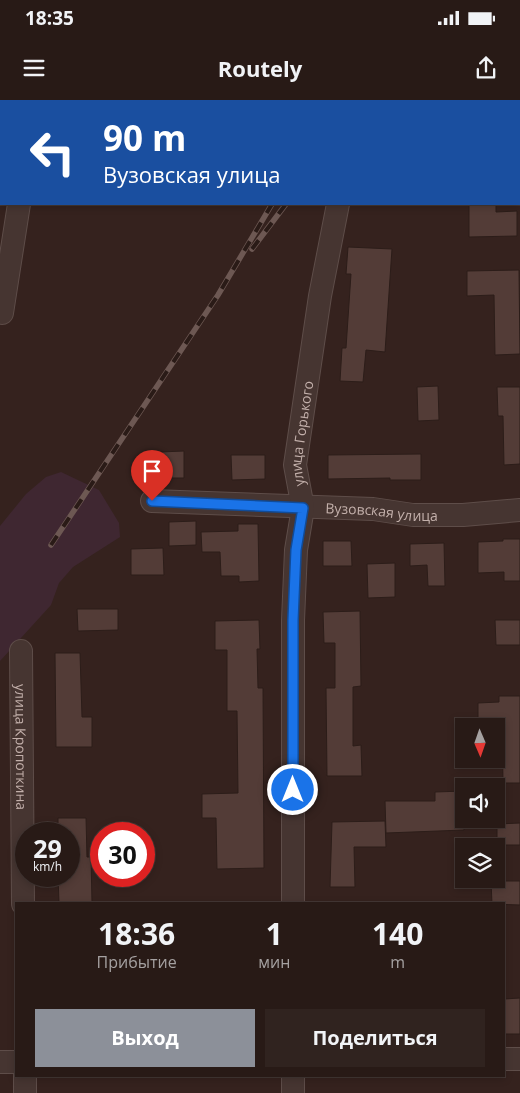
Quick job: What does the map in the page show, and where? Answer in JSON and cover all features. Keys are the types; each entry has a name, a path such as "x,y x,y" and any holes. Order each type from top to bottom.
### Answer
{"street":[{"path":"2,313 19,205"},
{"name":"улица Горького","path":"293,902 293,620 296,550 303,508 294,465 320,296 338,205"},
{"name":"Вузовская улица","path":"152,501 303,508 373,509 413,515 463,516 520,510"},
{"name":"улица Кропоткина","path":"21,651 23,902"},
{"path":"505,1059 520,1059"},
{"path":"0,1062 15,1062"},
{"path":"25,1077 25,1093"},
{"path":"293,1077 293,1093"}],"shaded area":[{"path":"61,472 99,490 119,523 120,537 73,567 59,583 51,605 0,661 0,526 26,494 46,477"}],"building":[{"path":"469,205 496,205 496,212 517,211 517,236 469,237"},
{"path":"348,247 392,249 385,352 366,350 363,382 340,381 342,348 346,348 351,274 346,274"},
{"path":"519,270 520,354 495,355 494,295 467,296 467,271"},
{"path":"438,386 439,420 418,421 417,387"},
{"path":"497,387 520,387 520,464 504,465 503,416 498,416"},
{"path":"184,451 184,478 160,478 160,452"},
{"path":"421,454 421,480 390,480 390,478 328,479 328,455"},
{"path":"231,455 265,455 265,479 232,480"},
{"path":"196,521 196,545 169,546 169,522"},
{"path":"238,524 258,524 259,581 239,582 239,576 221,576 220,552 202,552 201,532 238,531"},
{"path":"503,539 520,539 520,581 504,581 504,572 478,573 478,542 503,541"},
{"path":"323,541 351,541 352,566 323,566"},
{"path":"444,543 445,586 428,586 427,565 410,566 410,544"},
{"path":"163,548 164,575 131,575 131,549"},
{"path":"395,563 395,597 368,598 367,564"},
{"path":"77,609 118,609 118,630 78,631"},
{"path":"360,611 361,686 353,687 353,746 361,745 362,776 327,776 326,688 335,688 335,643 324,643 323,612"},
{"path":"259,620 260,649 257,649 258,688 263,688 264,868 217,869 216,818 202,818 202,794 238,793 237,711 227,711 227,650 215,650 215,621"},
{"path":"495,620 520,620 520,645 496,645"},
{"path":"55,653 80,653 82,717 92,717 92,747 56,747"},
{"path":"499,696 520,696 520,783 505,783 505,778 503,778 503,768 505,768 505,718 478,718 478,703 499,702"},
{"path":"455,791 455,828 464,828 464,830 386,833 385,801 435,801 435,792"},
{"path":"58,818 86,818 87,857 90,857 92,902 59,902 58,887 80,887 80,822 58,822"},
{"path":"385,821 386,847 354,847 355,887 330,887 332,822"},
{"path":"520,823 520,845 505,845 505,838 497,838 497,828 505,828 505,824"},
{"path":"505,881 520,881 520,905 505,904 505,902 492,902 491,888 505,888"},
{"path":"520,998 520,1034 505,1034 505,999"}],"railway":[{"path":"51,545 218,295 271,205"},
{"path":"252,249 285,205"}],"route":[{"path":"152,501 303,508 296,550 293,620 293,790"}]}
